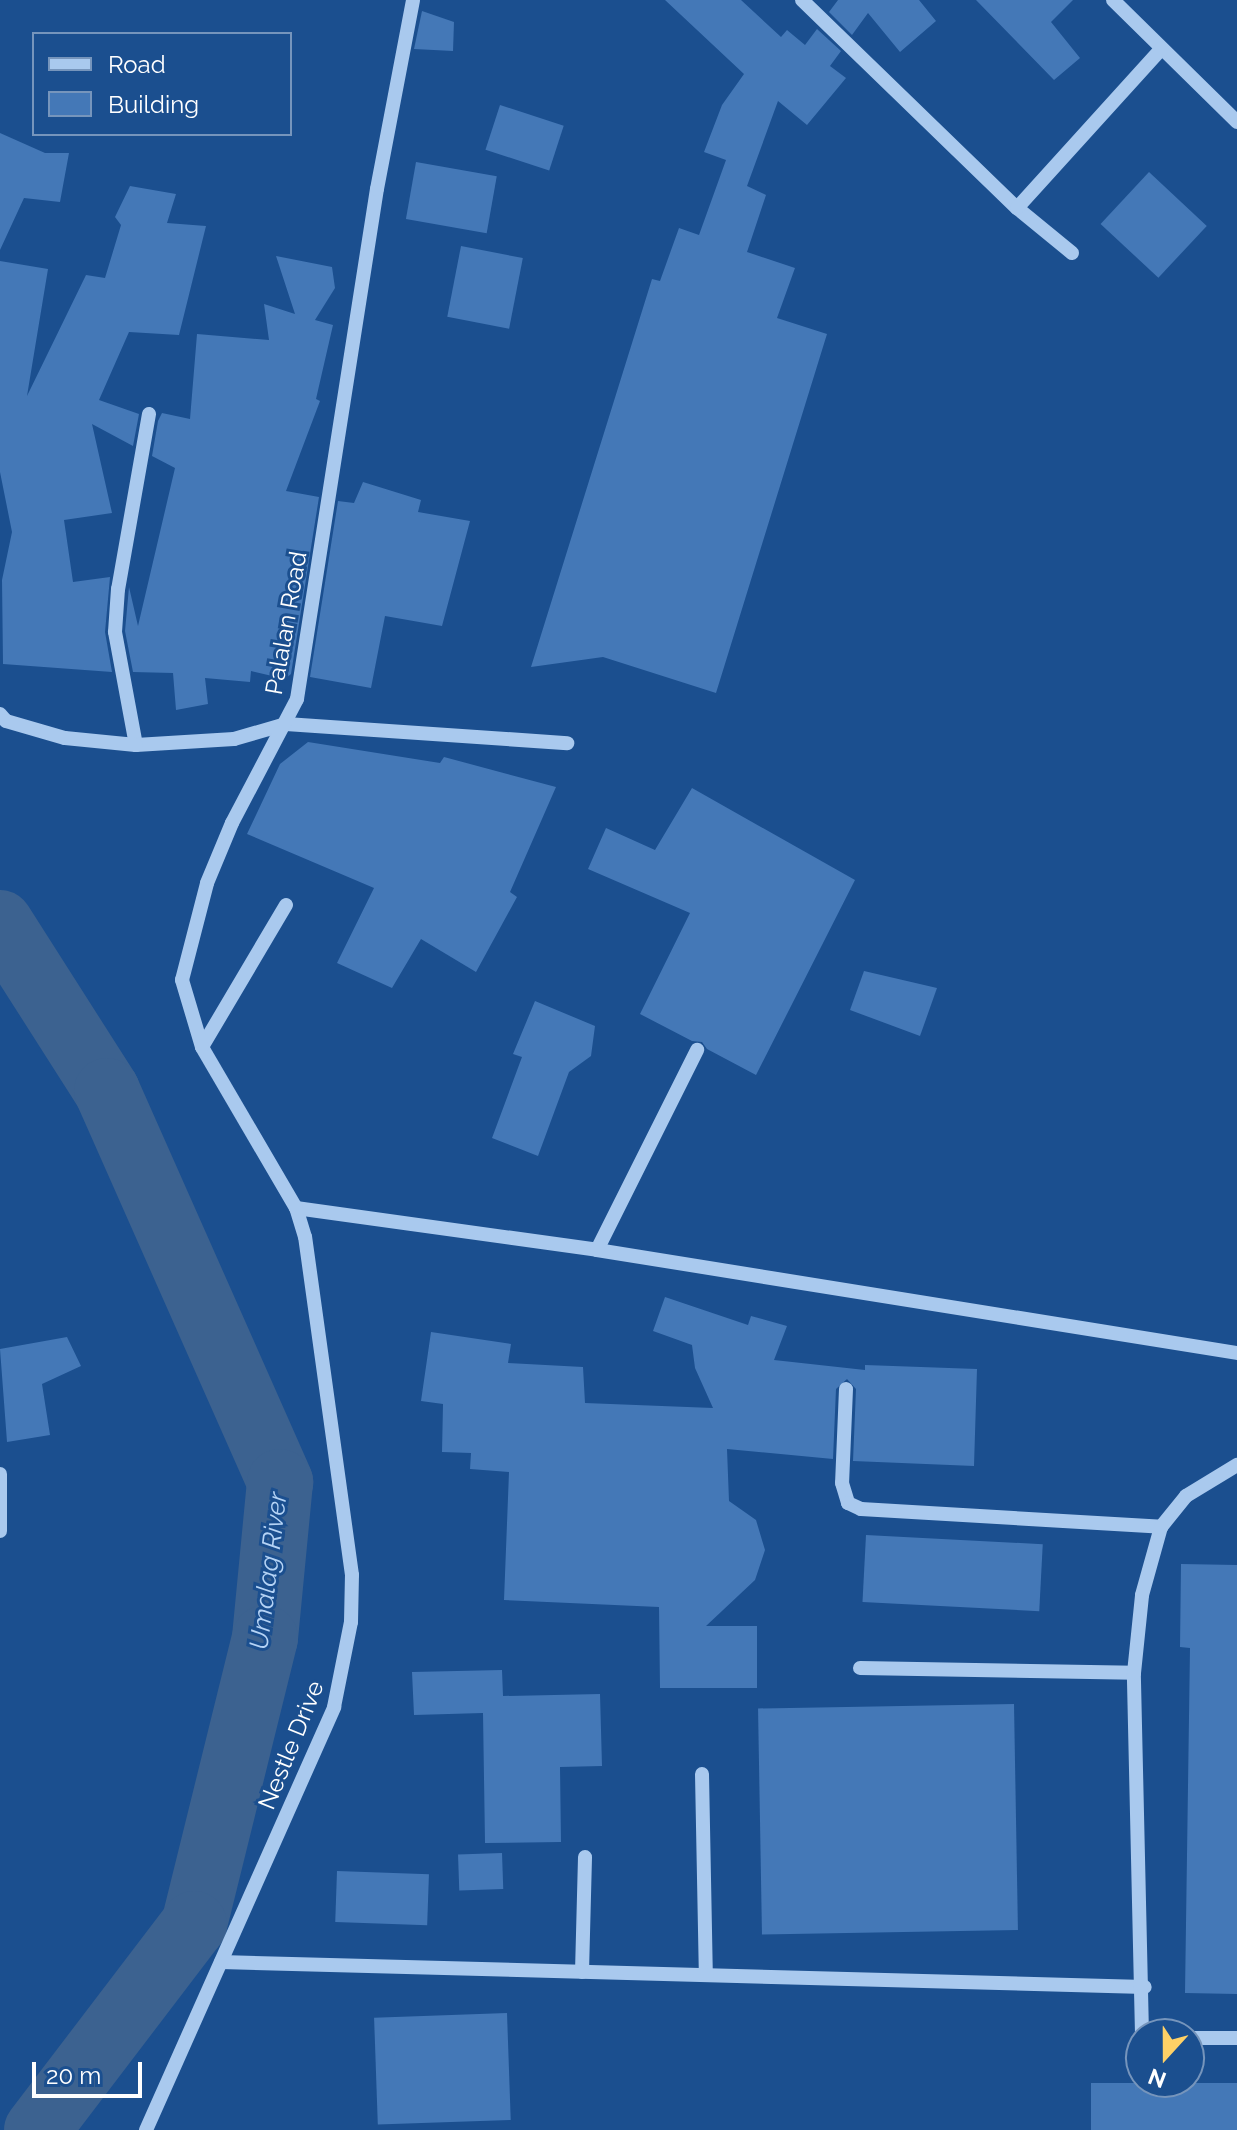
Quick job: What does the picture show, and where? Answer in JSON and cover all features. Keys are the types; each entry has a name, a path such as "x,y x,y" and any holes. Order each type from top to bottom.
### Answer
{"street":[{"name":"Palalan Road","path":"296,1208 202,1047 182,980 190,937 232,823 286,724 300,685 377,189 413,0"},
{"path":"802,0 1017,208 1072,253"},
{"path":"1113,0 1237,122"},
{"path":"1017,208 1161,49"},
{"path":"136,745 115,632 118,589 149,414"},
{"path":"0,714 6,721 65,738 136,745 234,739 286,724 567,743"},
{"path":"202,1047 286,905"},
{"path":"597,1250 697,1050"},
{"path":"296,1208 597,1250 1237,1353"},
{"name":"Nestle Drive","path":"146,2130 334,1707 351,1622 350,1559 305,1237 296,1208"},
{"path":"846,1389 842,1483 848,1503 861,1509 1161,1527"},
{"path":"1143,2018 1145,1987 1134,1673 1142,1595 1161,1527 1186,1496 1237,1465"},
{"path":"0,1474 0,1531"},
{"path":"860,1668 1134,1673"},
{"path":"702,1774 706,1974"},
{"path":"582,1972 585,1857"},
{"path":"221,1962 1145,1987"},
{"path":"1205,2038 1237,2038"}],"building":[{"path":"665,0 741,0 781,37 787,30 805,45 817,29 841,51 830,66 846,78 807,125 778,101 747,186 766,195 747,252 795,268 777,318 827,334 716,693 603,657 531,667 652,279 660,281 679,228 699,235 726,160 704,152 722,105 744,74"},
{"path":"838,0 919,0 936,21 900,52 868,13 852,35 829,12"},
{"path":"976,0 1073,0 1051,22 1080,58 1054,80"},
{"path":"422,11 454,22 453,51 414,49"},
{"path":"500,105 564,126 549,170 485,150"},
{"path":"0,133 45,153 69,153 60,202 24,198 0,250"},
{"path":"416,162 497,176 487,233 406,219"},
{"path":"1149,172 1207,226 1158,278 1101,224"},
{"path":"130,186 176,194 167,223 206,226 179,335 129,332 99,400 139,414 133,446 92,424 112,513 64,520 73,582 110,577 105,632 112,672 3,664 2,580 12,532 0,472 0,261 48,269 27,396 86,275 105,278 121,225 115,217"},
{"path":"461,246 523,258 509,329 447,317"},
{"path":"276,256 332,267 335,288 315,320 333,325 316,399 320,401 286,491 319,497 291,674 285,679 251,671 250,682 205,678 208,704 176,710 173,673 133,672 125,631 129,587 138,626 175,468 152,456 158,421 162,413 190,419 197,334 269,340 264,304 295,314"},
{"path":"363,482 421,500 418,512 470,521 442,626 385,616 371,688 310,677 338,501 354,503"},
{"path":"308,742 440,763 444,757 556,787 510,892 517,897 476,972 421,939 392,988 337,963 374,888 247,834 280,764"},
{"path":"692,788 855,880 756,1075 707,1049 702,1042 692,1041 640,1014 690,913 588,869 606,828 655,850"},
{"path":"864,971 937,988 920,1036 850,1010"},
{"path":"535,1001 595,1026 591,1056 569,1072 538,1156 492,1138 522,1057 513,1054"},
{"path":"665,1297 748,1325 751,1316 787,1326 774,1360 865,1370 865,1365 977,1369 974,1466 853,1461 856,1389 847,1379 836,1389 833,1459 727,1449 729,1501 756,1520 765,1550 755,1580 706,1626 757,1626 757,1688 660,1688 659,1607 504,1600 509,1472 470,1469 471,1453 442,1452 443,1404 421,1401 431,1332 511,1344 508,1363 583,1367 585,1403 713,1408 695,1368 692,1345 653,1331"},
{"path":"67,1337 81,1366 42,1384 50,1435 7,1442 0,1349"},
{"path":"866,1535 1043,1544 1039,1611 862,1602"},
{"path":"1181,1564 1237,1565 1237,1994 1185,1993 1190,1648 1180,1647"},
{"path":"502,1670 503,1696 600,1694 602,1766 560,1767 561,1842 485,1843 483,1713 414,1715 412,1672"},
{"path":"1014,1704 1018,1930 762,1934 758,1708"},
{"path":"502,1853 503,1889 459,1891 458,1855"},
{"path":"337,1871 429,1874 427,1925 335,1922"},
{"path":"507,2013 511,2120 378,2125 374,2018"},
{"path":"1091,2083 1125,2083 1125,2098 1205,2098 1205,2083 1237,2083 1237,2130 1091,2130"}],"waterway":[{"name":"Umalag River","path":"0,923 107,1091 280,1482 265,1638 194,1924 37,2130"}]}
